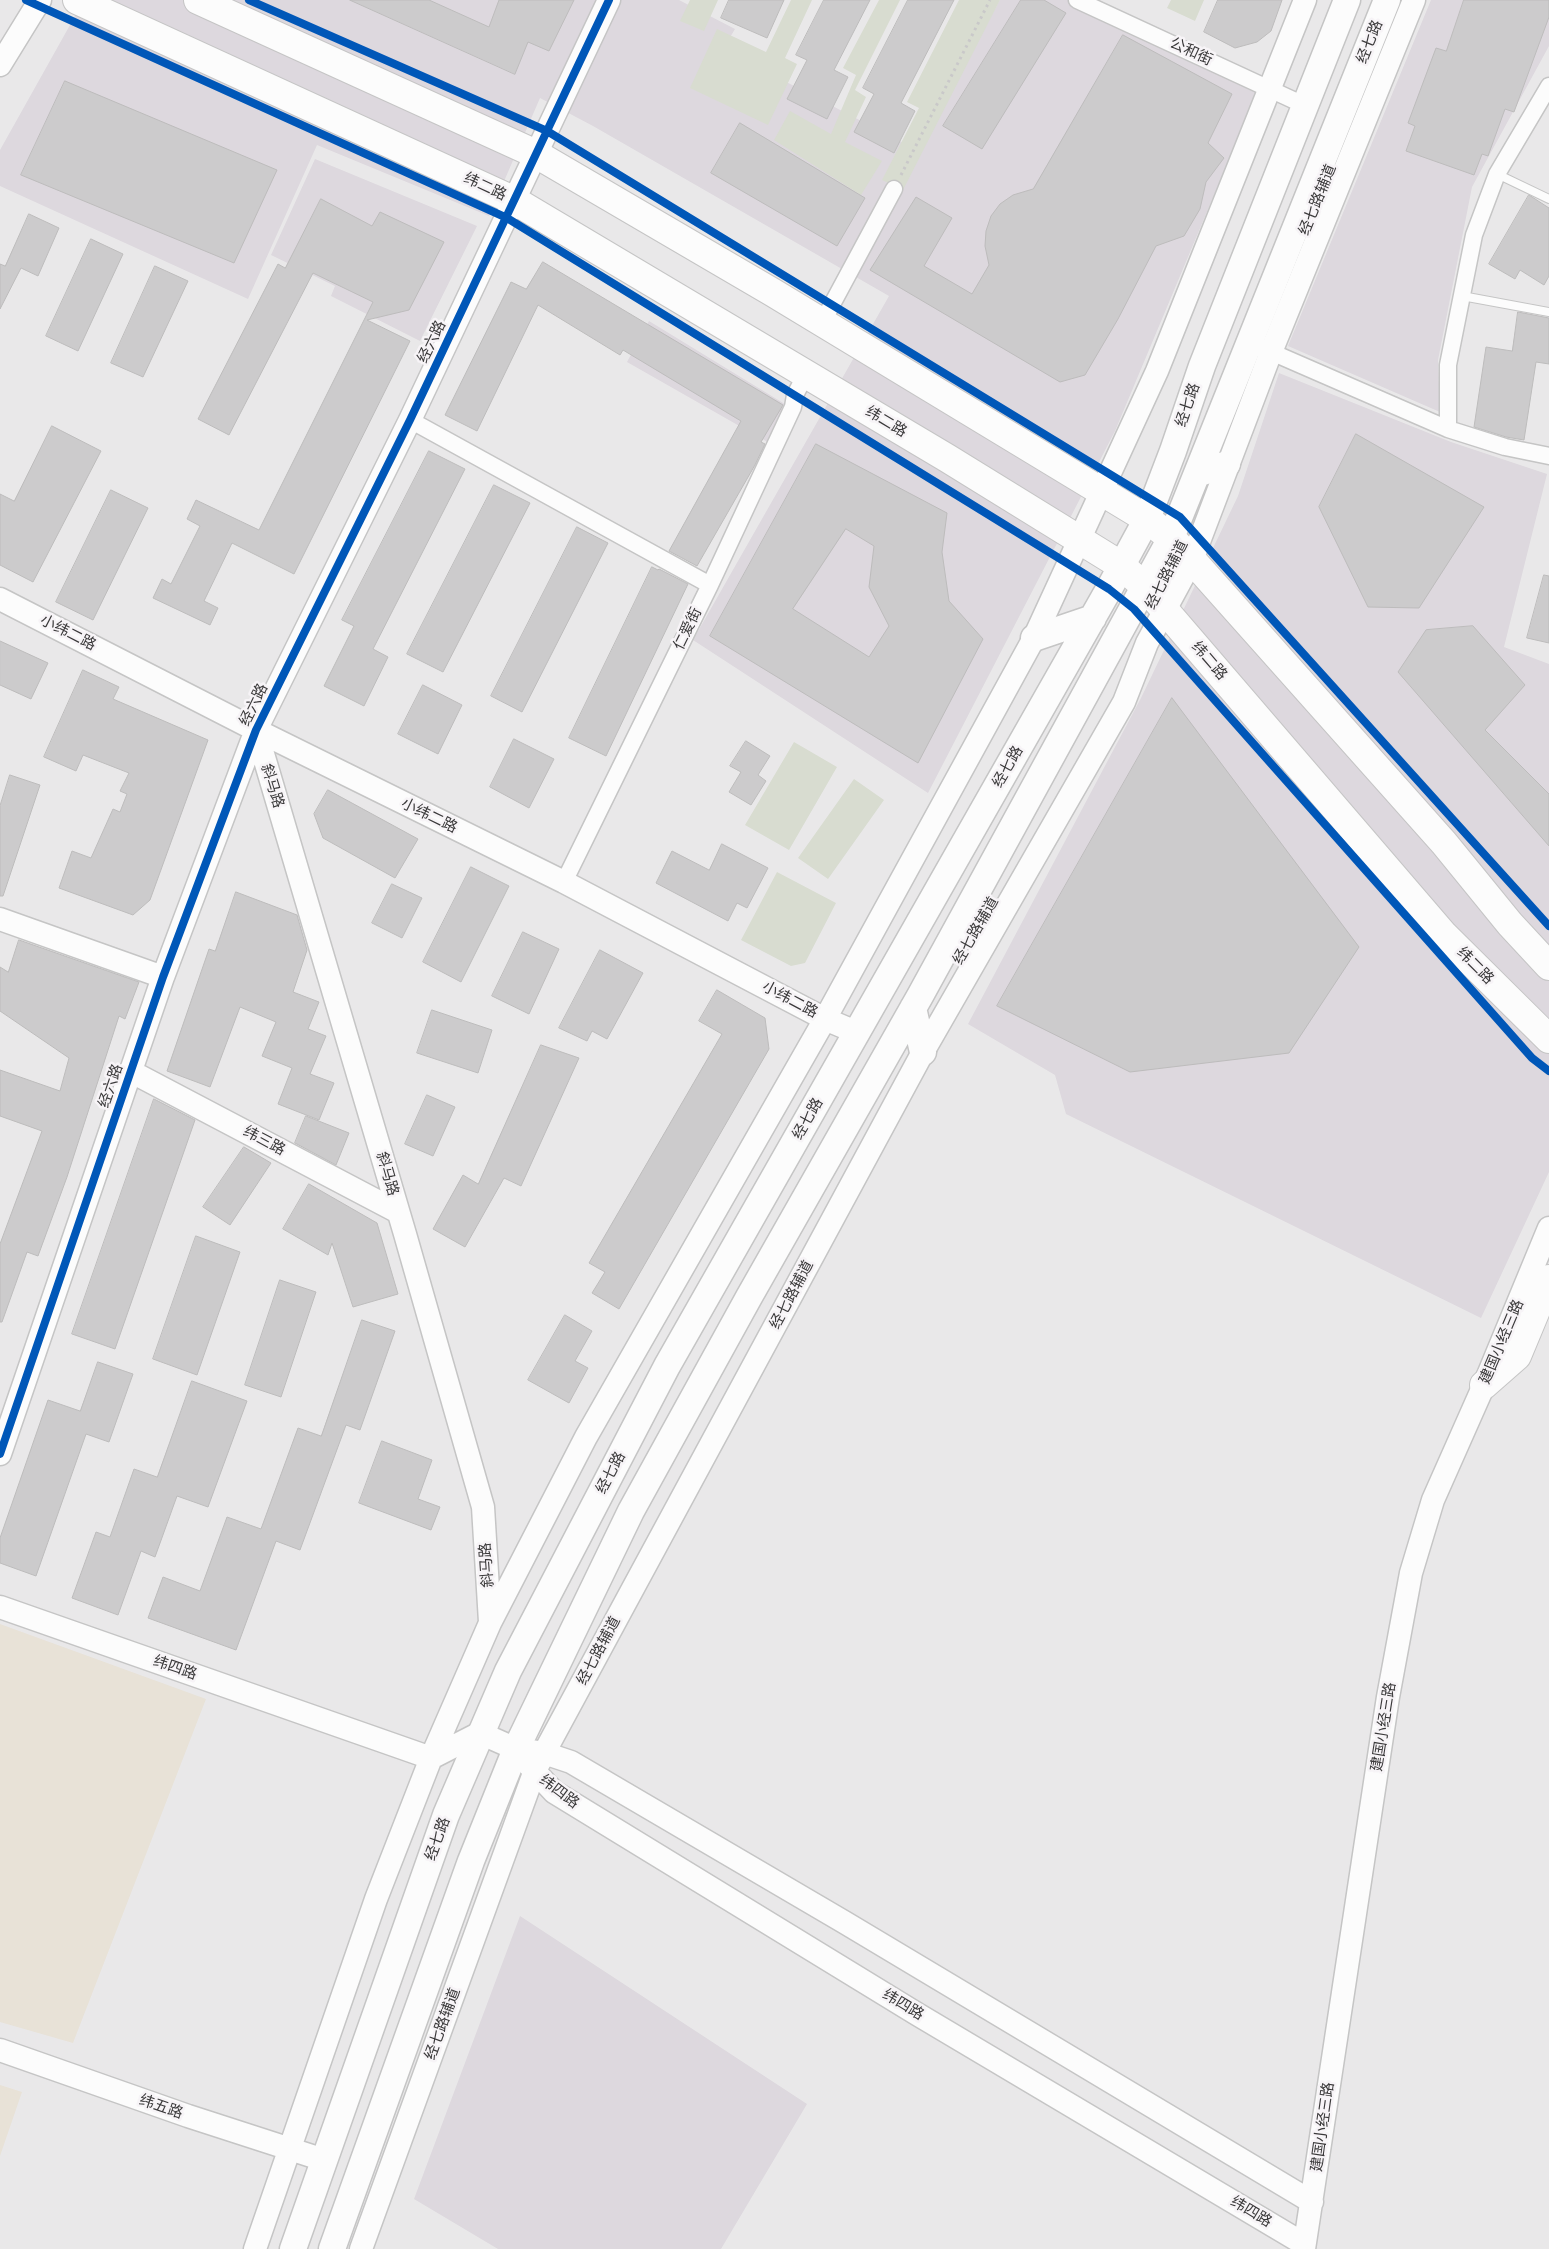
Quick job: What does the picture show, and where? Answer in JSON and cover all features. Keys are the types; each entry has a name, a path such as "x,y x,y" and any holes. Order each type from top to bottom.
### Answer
{"highway":[{"name":"纬二路","path":"77,0 515,201 947,458 1122,566 1146,587 1444,935 1549,1038"},
{"path":"198,0 536,154 822,323 1147,519 1172,538 1192,560 1431,829 1510,924 1549,966"},
{"path":"1484,1385 1517,1356 1522,1320 1549,1278"}],"main road":[{"name":"经七路","path":"293,2249 446,1815 480,1733 517,1654 667,1366 858,1033 1147,519 1202,366 1347,0"},
{"name":"经七路","path":"332,2249 471,1861 516,1749 632,1511 754,1288 913,1008 1172,538 1197,474 1260,347 1387,0"},
{"path":"1197,474 1227,464"},
{"path":"1034,638 1093,618"},
{"path":"913,1008 923,1052"}],"street":[{"path":"0,65 40,0"},
{"name":"经六路","path":"0,1454 163,977 256,730 410,420 609,0"},
{"name":"公和街","path":"1077,0 1304,105"},
{"path":"255,2249 376,1899 431,1758 490,1623 586,1437 825,1019 1034,638 1157,371 1305,0"},
{"name":"经七路辅道","path":"361,2249 534,1773 923,1052 1124,702 1147,643 1192,560 1227,464 1260,347 1414,0"},
{"path":"1448,429 1448,365 1474,235 1497,174 1549,86"},
{"path":"822,323 894,189"},
{"path":"1260,347 1448,429 1505,447 1549,456"},
{"name":"仁爱街","path":"564,882 710,585 793,407 795,395 806,374"},
{"path":"410,420 710,585"},
{"name":"小纬二路","path":"0,599 256,730 564,882 825,1019 858,1033"},
{"name":"斜马路","path":"256,730 483,1507 490,1623"},
{"path":"0,919 163,977"},
{"name":"纬三路","path":"130,1071 398,1212"},
{"name":"建国小经三路","path":"1522,1320 1549,1228"},
{"name":"建国小经三路","path":"1304,2246 1388,1697 1412,1573 1433,1500 1484,1385"},
{"name":"纬四路","path":"0,1607 431,1758"},
{"path":"431,1758 480,1733"},
{"name":"纬四路","path":"480,1733 516,1749 544,1753 571,1762 814,1904 1312,2202"},
{"name":"纬四路","path":"516,1749 534,1773 554,1792 926,2019 1304,2246"},
{"name":"纬五路","path":"0,2050 188,2116 324,2160"}],"lane":[{"path":"1497,174 1549,199"},
{"path":"1462,296 1549,312"}],"path":[{"path":"894,189 990,0"}],"shaded area":[{"path":"84,0 679,0 735,29 723,49 917,150 1000,0 1094,0 1263,78 1115,431 928,793 693,640 889,296 593,126 540,98 489,216 317,145 248,299 0,186 0,150"},
{"path":"690,0 718,0 704,31 680,21"},
{"path":"791,0 812,0 785,58 797,64 768,125 690,88 717,29 766,52"},
{"path":"879,0 900,0 855,90 866,97 845,142 882,161 861,195 774,140 790,111 831,134 856,75 843,68"},
{"path":"959,0 1000,0 903,190 882,180 919,108 907,102"},
{"path":"1171,0 1204,0 1195,21 1167,8"},
{"path":"1431,0 1549,0 1549,46 1472,187 1438,360 1440,412 1288,346"},
{"path":"315,159 477,226 420,341 331,296 335,286 271,255"},
{"path":"649,321 788,406 771,444 627,362"},
{"path":"1279,373 1451,442 1547,474 1504,647 1549,664 1549,1172 1481,1318 1066,1114 1055,1075 968,1024 1141,698 1238,496"},
{"path":"794,742 837,767 789,850 745,825"},
{"path":"854,779 884,800 828,879 798,858"},
{"path":"777,872 836,903 805,963 791,966 741,940"},
{"path":"0,1624 206,1699 73,2043 0,2022"},
{"path":"520,1916 807,2104 721,2249 498,2249 414,2199"},
{"path":"0,2085 22,2092 0,2156"}],"building":[{"path":"350,0 429,0 489,27 499,0 574,0 549,51 528,42 515,74"},
{"path":"729,0 784,0 767,38 721,18"},
{"path":"824,0 870,0 834,70 848,77 827,119 787,99 807,60 796,55"},
{"path":"908,0 954,0 901,103 915,111 894,153 854,132 874,94 863,88"},
{"path":"1021,0 1044,0 1066,13 982,149 943,126"},
{"path":"1218,0 1282,0 1271,31 1257,42 1235,48 1204,32"},
{"path":"1464,0 1549,0 1549,17 1514,112 1505,109 1488,156 1482,154 1474,175 1406,151 1415,126 1408,123 1436,48 1446,51"},
{"path":"1123,35 1232,94 1208,143 1224,158 1206,182 1200,209 1184,236 1156,246 1118,319 1085,375 1060,382 870,270 916,197 952,218 924,266 972,294 989,265 985,246 986,231 991,216 1000,204 1013,195 1033,189"},
{"path":"65,81 277,170 234,263 21,175"},
{"path":"740,123 865,198 837,246 711,173"},
{"path":"1529,195 1549,208 1549,276 1544,285 1520,270 1515,279 1489,264"},
{"path":"321,199 372,226 380,212 444,242 409,310 367,320 410,341 294,574 232,543 204,601 218,608 210,625 153,598 162,579 171,584 200,526 187,519 196,500 259,530 373,302 313,273 229,435 198,419 278,264 285,268"},
{"path":"29,214 59,228 38,276 21,268 0,309 0,264 5,266"},
{"path":"91,239 123,254 78,351 46,336"},
{"path":"543,262 783,405 761,442 765,444 755,465 697,566 669,551 741,421 623,350 620,355 538,305 477,431 445,415 511,282 526,289"},
{"path":"155,266 188,281 143,377 111,363"},
{"path":"1518,312 1549,318 1549,364 1536,362 1524,440 1506,437 1474,427 1486,347 1512,351"},
{"path":"52,426 101,451 33,582 0,565 0,494 14,501"},
{"path":"1356,434 1484,507 1419,608 1368,607 1319,507"},
{"path":"816,444 947,513 942,552 949,601 983,639 918,763 710,636","holes":["846,529 874,546 869,587 889,626 869,657 793,609"]},
{"path":"429,451 465,469 373,649 388,657 364,706 324,686 354,626 342,620"},
{"path":"494,485 530,503 443,672 407,654"},
{"path":"111,490 148,508 93,620 56,602"},
{"path":"577,527 608,543 522,712 491,696"},
{"path":"652,567 688,584 606,756 569,738"},
{"path":"1544,575 1549,576 1549,643 1527,638"},
{"path":"1473,626 1525,685 1485,730 1549,794 1549,846 1398,672 1426,630"},
{"path":"0,641 48,663 31,699 0,685"},
{"path":"83,670 119,687 113,699 208,740 150,900 133,915 59,888 72,851 91,858 113,809 120,812 127,794 120,791 129,773 83,755 76,771 44,757"},
{"path":"423,685 462,705 438,754 398,734"},
{"path":"1172,698 1359,947 1289,1053 1130,1072 997,1006"},
{"path":"514,739 554,759 529,808 490,787"},
{"path":"746,741 770,756 758,775 766,781 751,805 729,792 741,772 730,766"},
{"path":"10,775 40,785 3,896 0,896 0,806"},
{"path":"328,790 418,839 395,878 323,838 314,814"},
{"path":"722,844 768,868 747,908 737,903 728,921 656,883 672,851 709,870"},
{"path":"471,867 509,886 461,982 423,962"},
{"path":"392,884 422,898 402,938 372,923"},
{"path":"236,892 297,915 307,950 293,992 319,1002 308,1029 326,1036 310,1074 334,1083 319,1120 278,1104 292,1068 262,1056 276,1022 240,1007 210,1087 167,1071 209,949 215,951"},
{"path":"523,932 559,949 529,1014 492,996"},
{"path":"19,940 139,982 125,1019 119,1016 67,1177 38,1256 27,1252 2,1322 0,1322 0,1244 42,1131 0,1116 0,1070 60,1091 69,1058 0,1011 0,967 8,972"},
{"path":"600,950 643,973 607,1039 592,1031 587,1041 559,1028"},
{"path":"717,990 765,1018 769,1049 619,1309 592,1293 605,1272 589,1263 722,1034 699,1021"},
{"path":"432,1010 492,1030 478,1073 417,1053"},
{"path":"541,1045 579,1058 521,1186 504,1178 465,1247 433,1229 463,1175 478,1184"},
{"path":"427,1095 455,1107 433,1156 405,1144"},
{"path":"154,1099 195,1120 115,1349 72,1334"},
{"path":"306,1116 349,1133 336,1165 295,1143"},
{"path":"244,1147 271,1163 230,1225 203,1207"},
{"path":"309,1184 377,1223 398,1294 353,1307 332,1243 328,1255 283,1229"},
{"path":"196,1236 240,1252 197,1375 153,1359"},
{"path":"280,1280 316,1292 281,1397 245,1385"},
{"path":"565,1315 592,1331 575,1361 588,1368 569,1403 528,1380"},
{"path":"362,1320 395,1331 360,1430 346,1425 300,1550 276,1541 236,1650 148,1618 163,1577 200,1591 227,1517 261,1529 298,1428 321,1436"},
{"path":"98,1362 133,1374 109,1442 86,1434 36,1576 0,1563 0,1538 48,1400 80,1411"},
{"path":"192,1381 247,1401 208,1507 177,1496 155,1557 141,1551 118,1615 72,1598 96,1532 110,1537 134,1469 157,1477"},
{"path":"382,1441 432,1460 418,1499 440,1507 431,1530 359,1503"}],"cycle path":[{"path":"26,0 507,218 1109,589 1134,609 1532,1058 1549,1071"},
{"path":"249,0 547,131 1180,517 1549,926"},
{"path":"0,1454 163,977 256,730 410,420 609,0"}]}
